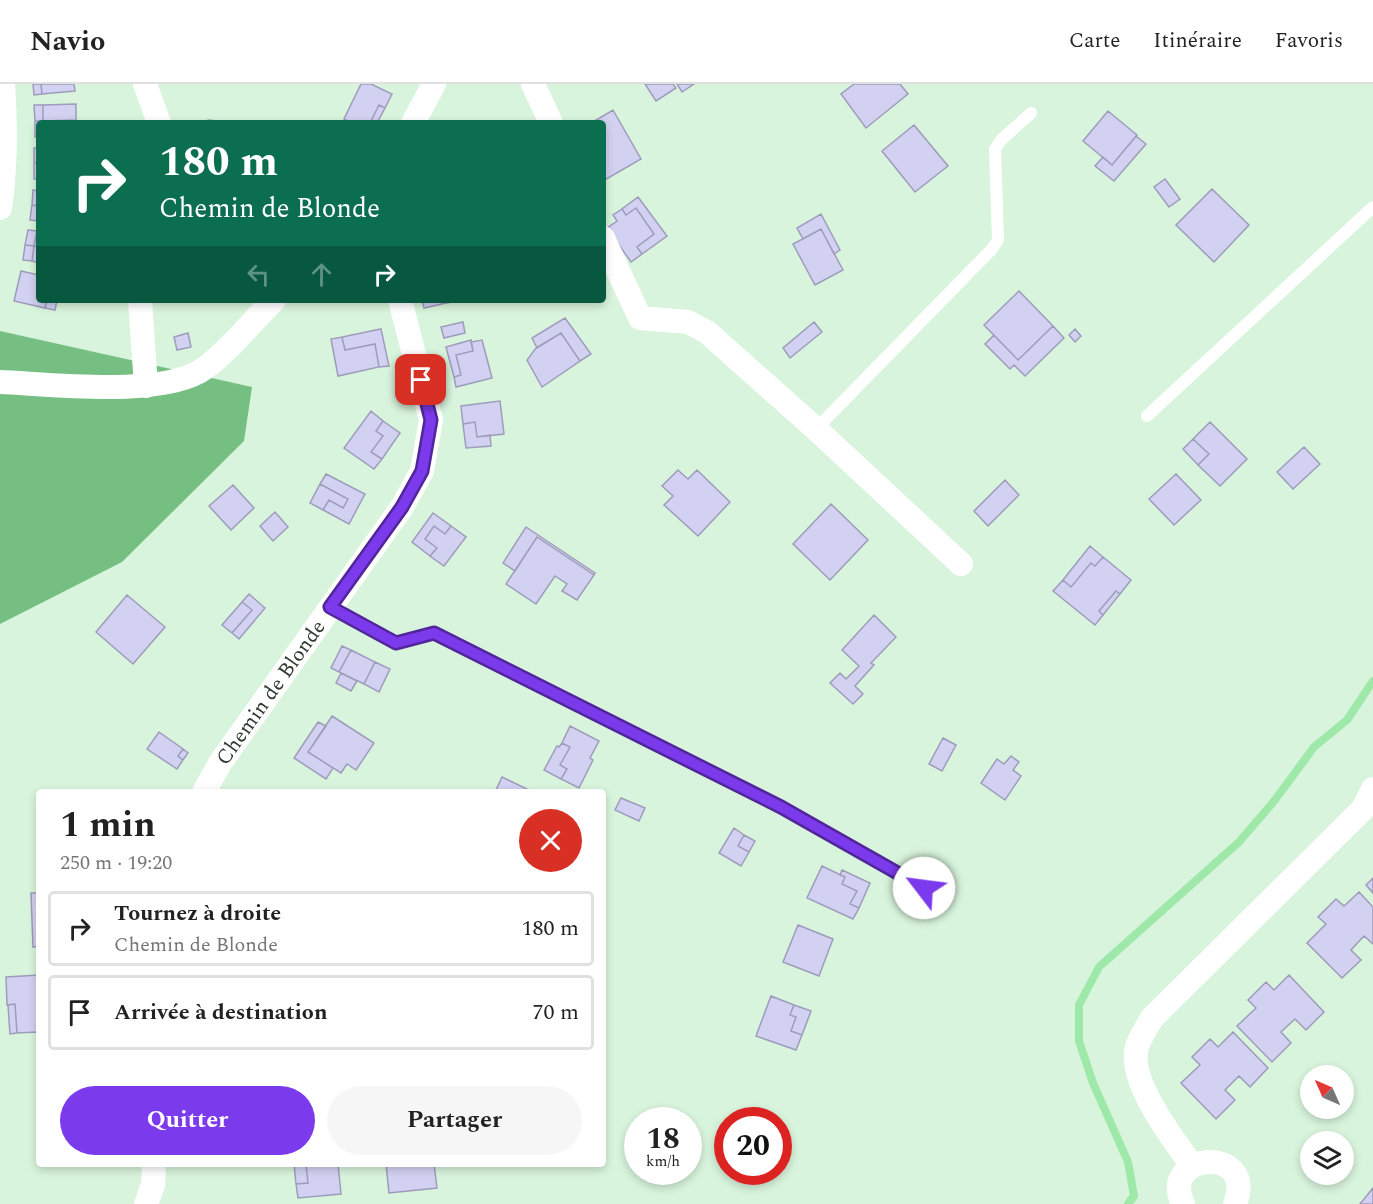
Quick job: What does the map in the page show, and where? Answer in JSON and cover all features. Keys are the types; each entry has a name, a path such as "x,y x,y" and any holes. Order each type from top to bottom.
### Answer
{"street":[{"path":"0,208 6,125 3,84"},
{"path":"145,84 158,120"},
{"path":"415,120 435,84"},
{"path":"533,84 550,120"},
{"path":"606,244 640,318 688,322 707,332 816,429 961,564"},
{"path":"140,303 146,386"},
{"path":"0,382 119,387 146,386 190,377 205,368 271,303"},
{"name":"Chemin de Blonde","path":"206,789 220,763 402,507 422,471 431,420 401,303"},
{"path":"1192,1165 1144,1091 1136,1070 1137,1048 1152,1018 1362,808 1373,789"},
{"path":"1183,1204 1180,1190 1181,1180 1192,1165 1211,1160 1230,1168 1238,1185 1235,1204"},
{"path":"146,1204 153,1185 154,1167"}],"lane":[{"path":"816,429 991,250 998,240 995,149 1000,140 1031,112"},
{"path":"1147,416 1373,207"},
{"path":"330,607 396,643 434,633 781,807 924,888"}],"green space":[{"path":"0,331 252,387 244,441 122,562 0,624"}],"building":[{"path":"33,84 41,84 42,94 34,95"},
{"path":"41,84 74,84 75,91 42,94"},
{"path":"361,84 371,84 392,94 385,108 379,105 372,120 344,119"},
{"path":"645,84 673,84 676,88 656,101"},
{"path":"677,84 694,84 682,92"},
{"path":"854,84 900,84 908,94 866,128 841,94"},
{"path":"76,104 76,120 43,120 43,105"},
{"path":"34,105 43,105 43,120 35,121"},
{"path":"379,105 385,108 379,120 372,120"},
{"path":"613,110 641,159 606,179 606,120 596,120"},
{"path":"1108,111 1137,135 1112,165 1083,141"},
{"path":"914,125 948,166 915,192 882,151"},
{"path":"1136,136 1146,144 1114,181 1095,166 1103,157 1112,165"},
{"path":"34,148 36,148 36,163 34,163"},
{"path":"34,163 36,163 36,179 34,179"},
{"path":"1165,179 1180,199 1169,207 1154,187"},
{"path":"1212,189 1249,225 1214,262 1176,225"},
{"path":"33,190 36,190 36,206 32,205"},
{"path":"638,197 667,236 642,254 637,247 654,234 636,208 626,215 622,209"},
{"path":"32,205 36,206 36,221 30,220"},
{"path":"636,208 654,234 637,247 642,254 631,262 607,228 617,221 613,215 622,209 626,215"},
{"path":"821,214 840,250 834,254 821,229 803,239 797,228"},
{"path":"821,229 843,270 815,285 793,244"},
{"path":"28,230 36,231 34,246 25,245"},
{"path":"25,245 34,246 32,261 23,260"},
{"path":"34,246 36,246 36,262 32,261"},
{"path":"21,271 36,274 36,303 46,303 45,308 14,301"},
{"path":"1019,291 1053,326 1018,360 984,325"},
{"path":"46,303 56,303 55,310 45,308"},
{"path":"423,303 442,303 442,304 424,308"},
{"path":"565,318 591,354 580,361 561,333 537,348 532,338"},
{"path":"463,322 465,333 444,338 441,327"},
{"path":"814,322 822,332 790,358 783,348"},
{"path":"1053,326 1064,338 1025,376 1014,365 1010,369 985,344 994,335 1018,360"},
{"path":"381,329 389,366 379,367 375,344 345,350 342,337"},
{"path":"1075,329 1081,336 1075,342 1069,335"},
{"path":"188,333 191,347 177,350 174,337"},
{"path":"561,333 580,361 542,387 527,360 536,348"},
{"path":"342,337 345,350 375,344 379,367 338,376 331,339"},
{"path":"471,340 473,351 456,355 461,375 454,377 446,347"},
{"path":"482,340 492,378 456,387 454,377 461,375 456,355 473,351 471,342"},
{"path":"500,401 504,434 477,437 475,422 463,424 461,406"},
{"path":"371,411 383,421 376,431 383,436 371,452 382,459 374,469 344,448"},
{"path":"383,421 400,433 382,459 371,452 383,436 376,431"},
{"path":"475,422 477,437 490,435 491,446 466,448 463,424"},
{"path":"1210,422 1247,459 1220,486 1198,465 1209,454 1193,439"},
{"path":"1193,439 1209,454 1198,465 1183,449"},
{"path":"1304,447 1320,464 1293,489 1277,472"},
{"path":"678,470 688,479 697,470 730,502 698,536 664,505 673,496 662,486"},
{"path":"326,474 365,494 349,524 323,510 329,500 343,508 348,499 320,484"},
{"path":"1176,474 1201,500 1174,525 1149,499"},
{"path":"1005,480 1019,495 988,526 974,511"},
{"path":"320,484 348,499 343,508 329,500 323,510 310,503"},
{"path":"233,485 254,508 231,530 209,506"},
{"path":"831,504 868,540 830,580 793,544"},
{"path":"275,512 288,527 273,541 260,526"},
{"path":"433,513 451,526 445,534 434,526 425,539 437,548 430,556 412,542"},
{"path":"434,526 445,534 451,526 466,537 444,566 430,556 437,548 425,539"},
{"path":"526,527 595,573 594,575 537,537 515,571 503,563"},
{"path":"537,537 594,575 577,600 562,591 567,584 555,576 536,604 506,584"},
{"path":"1090,546 1103,557 1095,566 1091,563 1071,587 1063,580"},
{"path":"1103,557 1131,580 1120,594 1116,591 1099,611 1103,615 1095,625 1053,591 1063,580 1071,587 1091,563 1095,566"},
{"path":"1116,591 1120,594 1103,615 1099,611"},
{"path":"249,594 265,608 239,639 232,633 252,610 242,602"},
{"path":"127,595 165,627 133,664 96,632"},
{"path":"242,602 252,610 232,633 222,625"},
{"path":"874,615 896,637 871,663 874,665 855,686 863,694 853,704 830,683 840,673 846,679 859,666 842,650"},
{"path":"342,646 351,650 339,672 331,668"},
{"path":"351,650 375,662 364,684 339,672"},
{"path":"375,662 390,669 379,692 364,684"},
{"path":"341,673 357,681 351,691 336,683"},
{"path":"332,716 374,743 356,770 347,764 341,773 308,752"},
{"path":"318,722 326,726 308,752 333,768 326,779 294,758"},
{"path":"570,726 599,741 590,758 593,760 579,788 561,779 567,769 560,765 570,747 562,743"},
{"path":"159,732 183,749 178,756 183,760 177,769 147,749"},
{"path":"943,738 956,745 942,771 929,764"},
{"path":"562,743 570,747 560,765 567,769 561,779 544,770 557,746 559,747"},
{"path":"183,749 188,753 183,760 178,756"},
{"path":"1011,756 1019,762 1013,770 1021,776 1005,800 981,783 997,759 1004,764"},
{"path":"502,777 527,789 496,789"},
{"path":"621,798 645,808 639,821 615,810"},
{"path":"734,828 744,835 738,846 749,852 741,866 719,853"},
{"path":"744,835 755,841 749,852 738,846"},
{"path":"822,866 845,877 842,884 857,891 850,904 859,908 853,919 807,898"},
{"path":"842,870 870,883 859,908 850,904 857,891 842,884 845,877 840,875"},
{"path":"1373,878 1373,893 1366,885"},
{"path":"1359,892 1373,907 1373,944 1364,936 1351,950 1361,960 1342,978 1307,943 1326,924 1318,917 1336,899 1344,906"},
{"path":"31,893 36,893 36,946 33,947"},
{"path":"798,925 833,939 819,976 783,962"},
{"path":"36,975 36,1032 17,1033 15,1004 7,1005 6,977"},
{"path":"1289,975 1324,1012 1306,1030 1295,1019 1281,1032 1291,1043 1272,1062 1237,1026 1256,1008 1248,1000 1266,982 1274,990"},
{"path":"771,996 794,1005 790,1015 796,1017 791,1031 802,1035 796,1050 756,1036"},
{"path":"15,1004 17,1033 10,1034 8,1005"},
{"path":"794,1005 811,1011 802,1035 791,1031 796,1017 790,1015"},
{"path":"1233,1032 1268,1068 1250,1087 1239,1076 1225,1090 1235,1100 1216,1119 1181,1083 1200,1065 1192,1057 1210,1039 1218,1047"},
{"path":"294,1167 306,1167 308,1183 296,1184"},
{"path":"306,1167 338,1167 341,1194 298,1198 296,1184 308,1183"},
{"path":"386,1167 434,1167 437,1188 389,1193"},
{"path":"1373,1188 1373,1204 1360,1204"}],"waterway":[{"path":"1128,1204 1134,1196 1128,1162 1093,1083 1079,1041 1079,1005 1099,967 1239,842 1275,800 1314,747 1347,720 1373,681"}],"route":[{"path":"421,380 431,420 422,471 402,507 330,607 396,643 434,633 781,807 924,888"}]}
